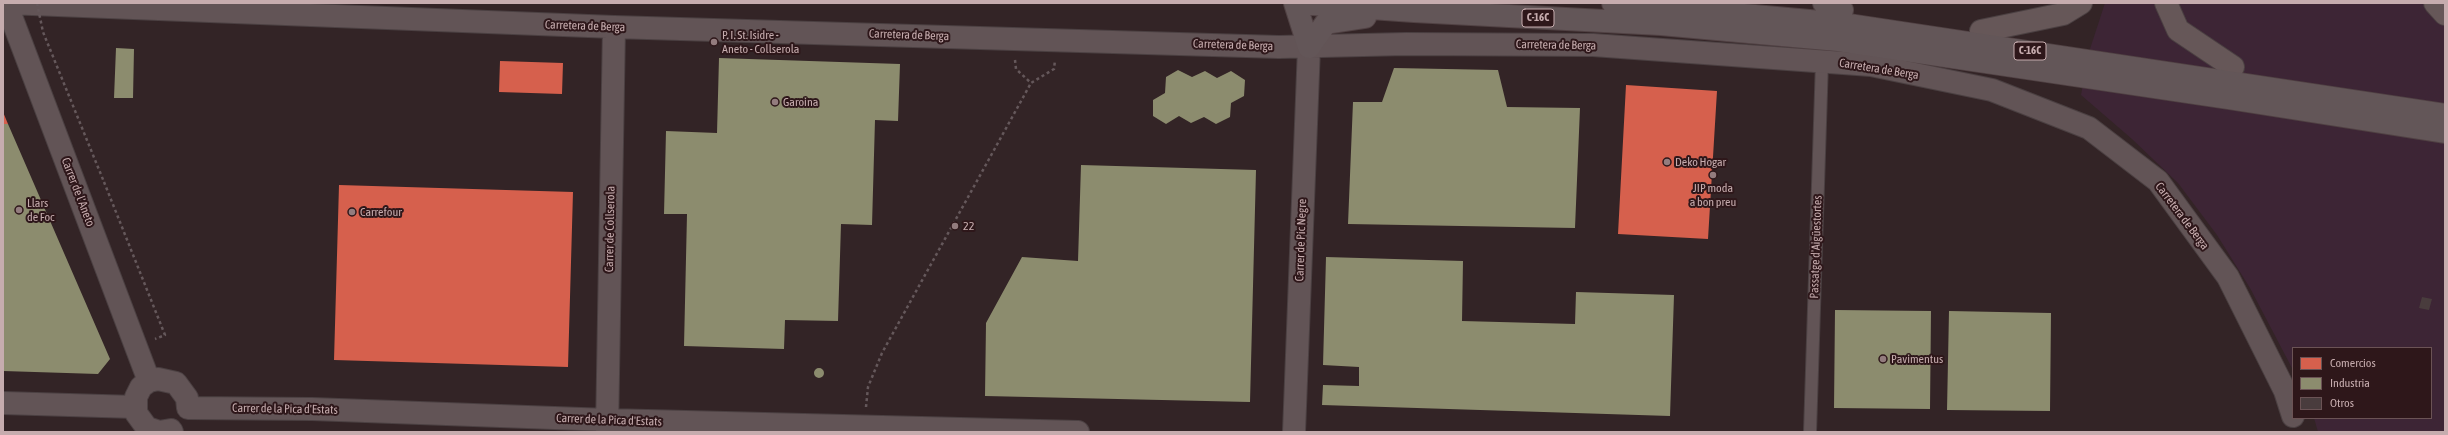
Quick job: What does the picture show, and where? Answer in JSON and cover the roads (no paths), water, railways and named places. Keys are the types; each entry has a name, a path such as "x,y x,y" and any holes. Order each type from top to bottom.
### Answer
{"main road":[{"path":"1295,3 1309,47"},
{"name":"C-16C","path":"1299,3 1414,11 1661,24 1838,40 2445,132"},
{"name":"C-16C","path":"1613,3 1842,24 2445,115"},
{"path":"1758,3 1833,7 1981,31 2233,67 2445,101"},
{"path":"1981,31 2063,14 2081,3"},
{"path":"2166,3 2178,30 2233,67"},
{"path":"2435,3 2445,14"},
{"path":"1309,47 1326,23 1414,11"}],"street":[{"name":"Carretera de Berga","path":"7,3 614,27 1309,47 1406,44 1593,45 1871,65 1992,90 2089,128 2158,181 2228,277 2284,391 2292,414"},
{"name":"Carrer de l'Aneto","path":"7,3 149,381"},
{"name":"Carrer de Collserola","path":"608,426 614,27"},
{"name":"Carrer de Pic Negre","path":"1294,432 1309,47"},
{"name":"Carrer de la Pica d'Estats","path":"149,381 158,378 176,383 187,398 188,408 312,409 608,426 866,426 1078,432"},
{"path":"149,381 138,392 135,407 138,419 147,428 159,432 171,431"},
{"path":"3,403 135,407"},
{"name":"Carretera de Berga","path":"2294,419 2298,432"}],"lane":[{"name":"Passatge d'Aigüestortes","path":"1810,432 1822,61"}],"place":[{"name":"P. I. St. Isidre - Aneto - Collserola","path":"714,42"},
{"name":"Garoina","path":"775,102"},
{"name":"Deko Hogar","path":"1667,162"},
{"name":"JIP moda a bon preu","path":"1713,175"},
{"name":"Llars de Foc","path":"19,210"},
{"name":"Carrefour","path":"352,212"},
{"name":"22","path":"955,226"},
{"name":"Pavimentus","path":"1883,359"}]}
